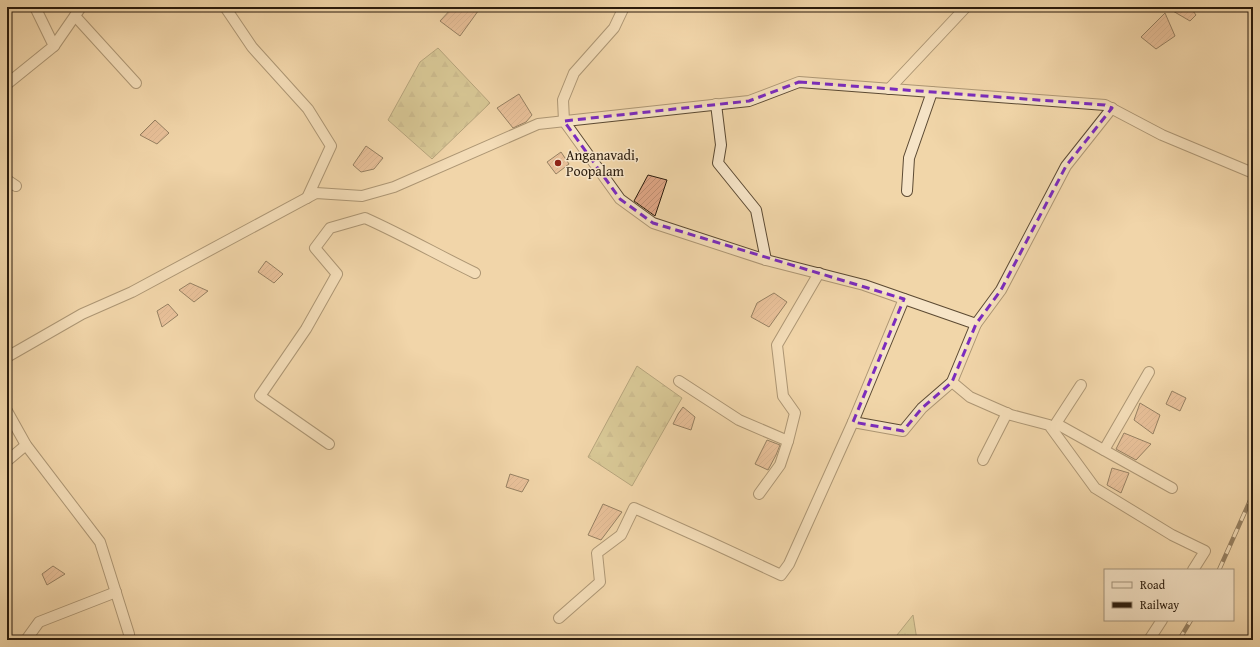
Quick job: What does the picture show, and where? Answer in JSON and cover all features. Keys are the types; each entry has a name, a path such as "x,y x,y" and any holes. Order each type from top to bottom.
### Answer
{"street":[{"path":"35,7 54,46"},
{"path":"7,84 54,46 81,7"},
{"path":"225,7 252,47 308,108 331,146 307,198"},
{"path":"624,7 614,28 574,73 563,100 564,121 620,199 653,223 766,260 864,285 976,324"},
{"path":"889,89 966,7"},
{"path":"75,16 136,83"},
{"path":"7,357 82,314 132,292 316,193 362,196 394,187 538,124 749,101 799,82 1105,105 1162,135 1253,173"},
{"path":"907,191 909,158 932,92"},
{"path":"716,104 721,144 718,163 756,210 766,260"},
{"path":"853,422 903,431 922,408 952,382 976,324 1001,290 1066,166 1112,108"},
{"path":"7,180 16,186"},
{"path":"329,444 260,396 306,329 337,274 315,248 330,228 365,218 396,232 475,273"},
{"path":"759,494 780,465 788,442 795,413 784,396 777,345 819,273"},
{"path":"559,618 600,582 597,553 621,535 634,508 780,575 788,564 853,422 904,299"},
{"path":"1104,450 1149,372"},
{"path":"679,380 738,420 788,442"},
{"path":"952,382 970,397 1011,416 1054,426 1104,450 1172,488"},
{"path":"1054,426 1081,385"},
{"path":"7,411 26,445 100,542 130,634 129,640"},
{"path":"983,460 1007,413"},
{"path":"1054,426 1095,488 1172,535 1205,551 1194,569"},
{"path":"7,461 26,445"},
{"path":"26,640 39,622 116,592"},
{"path":"1149,640 1161,621"}],"highlighted area":[{"path":"799,82 1105,105 1112,108 1066,166 1001,290 976,324 952,382 922,408 903,431 853,422 904,299 653,223 620,199 564,121 749,101"}],"green space":[{"path":"438,48 490,103 432,159 388,120 420,62"},
{"path":"637,366 682,398 632,486 588,457"},
{"path":"913,615 917,640 893,640"}],"building":[{"path":"453,7 481,7 460,36 440,21"},
{"path":"1166,7 1190,7 1196,15 1190,21"},
{"path":"1165,13 1175,36 1156,49 1141,37"},
{"path":"519,94 532,115 526,122 513,128 497,108"},
{"path":"155,120 169,133 157,144 140,135"},
{"path":"366,146 383,158 374,169 361,172 353,165"},
{"name":"Anganavadi, Poopalam","path":"561,152 569,164 556,174 547,162"},
{"path":"648,175 667,180 655,216 634,201"},
{"path":"266,261 283,274 274,283 258,272"},
{"path":"190,283 208,291 194,302 179,290"},
{"path":"774,293 787,302 769,327 751,317 757,303"},
{"path":"168,304 178,315 162,327 157,311"},
{"path":"1172,391 1186,398 1180,411 1166,404"},
{"path":"1140,403 1160,415 1153,434 1134,420"},
{"path":"683,407 695,417 691,430 673,424"},
{"path":"1124,433 1151,444 1136,460 1116,449"},
{"path":"767,440 780,445 768,470 755,464"},
{"path":"1112,468 1129,473 1121,493 1107,485"},
{"path":"510,474 529,480 522,492 506,487"},
{"path":"603,504 622,512 601,540 588,535"},
{"path":"53,566 65,574 47,585 42,574"}],"railway":[{"path":"1219,569 1253,494"},
{"path":"1179,640 1190,621"}],"place":[{"name":"Anganavadi, Poopalam","path":"558,163"}]}
